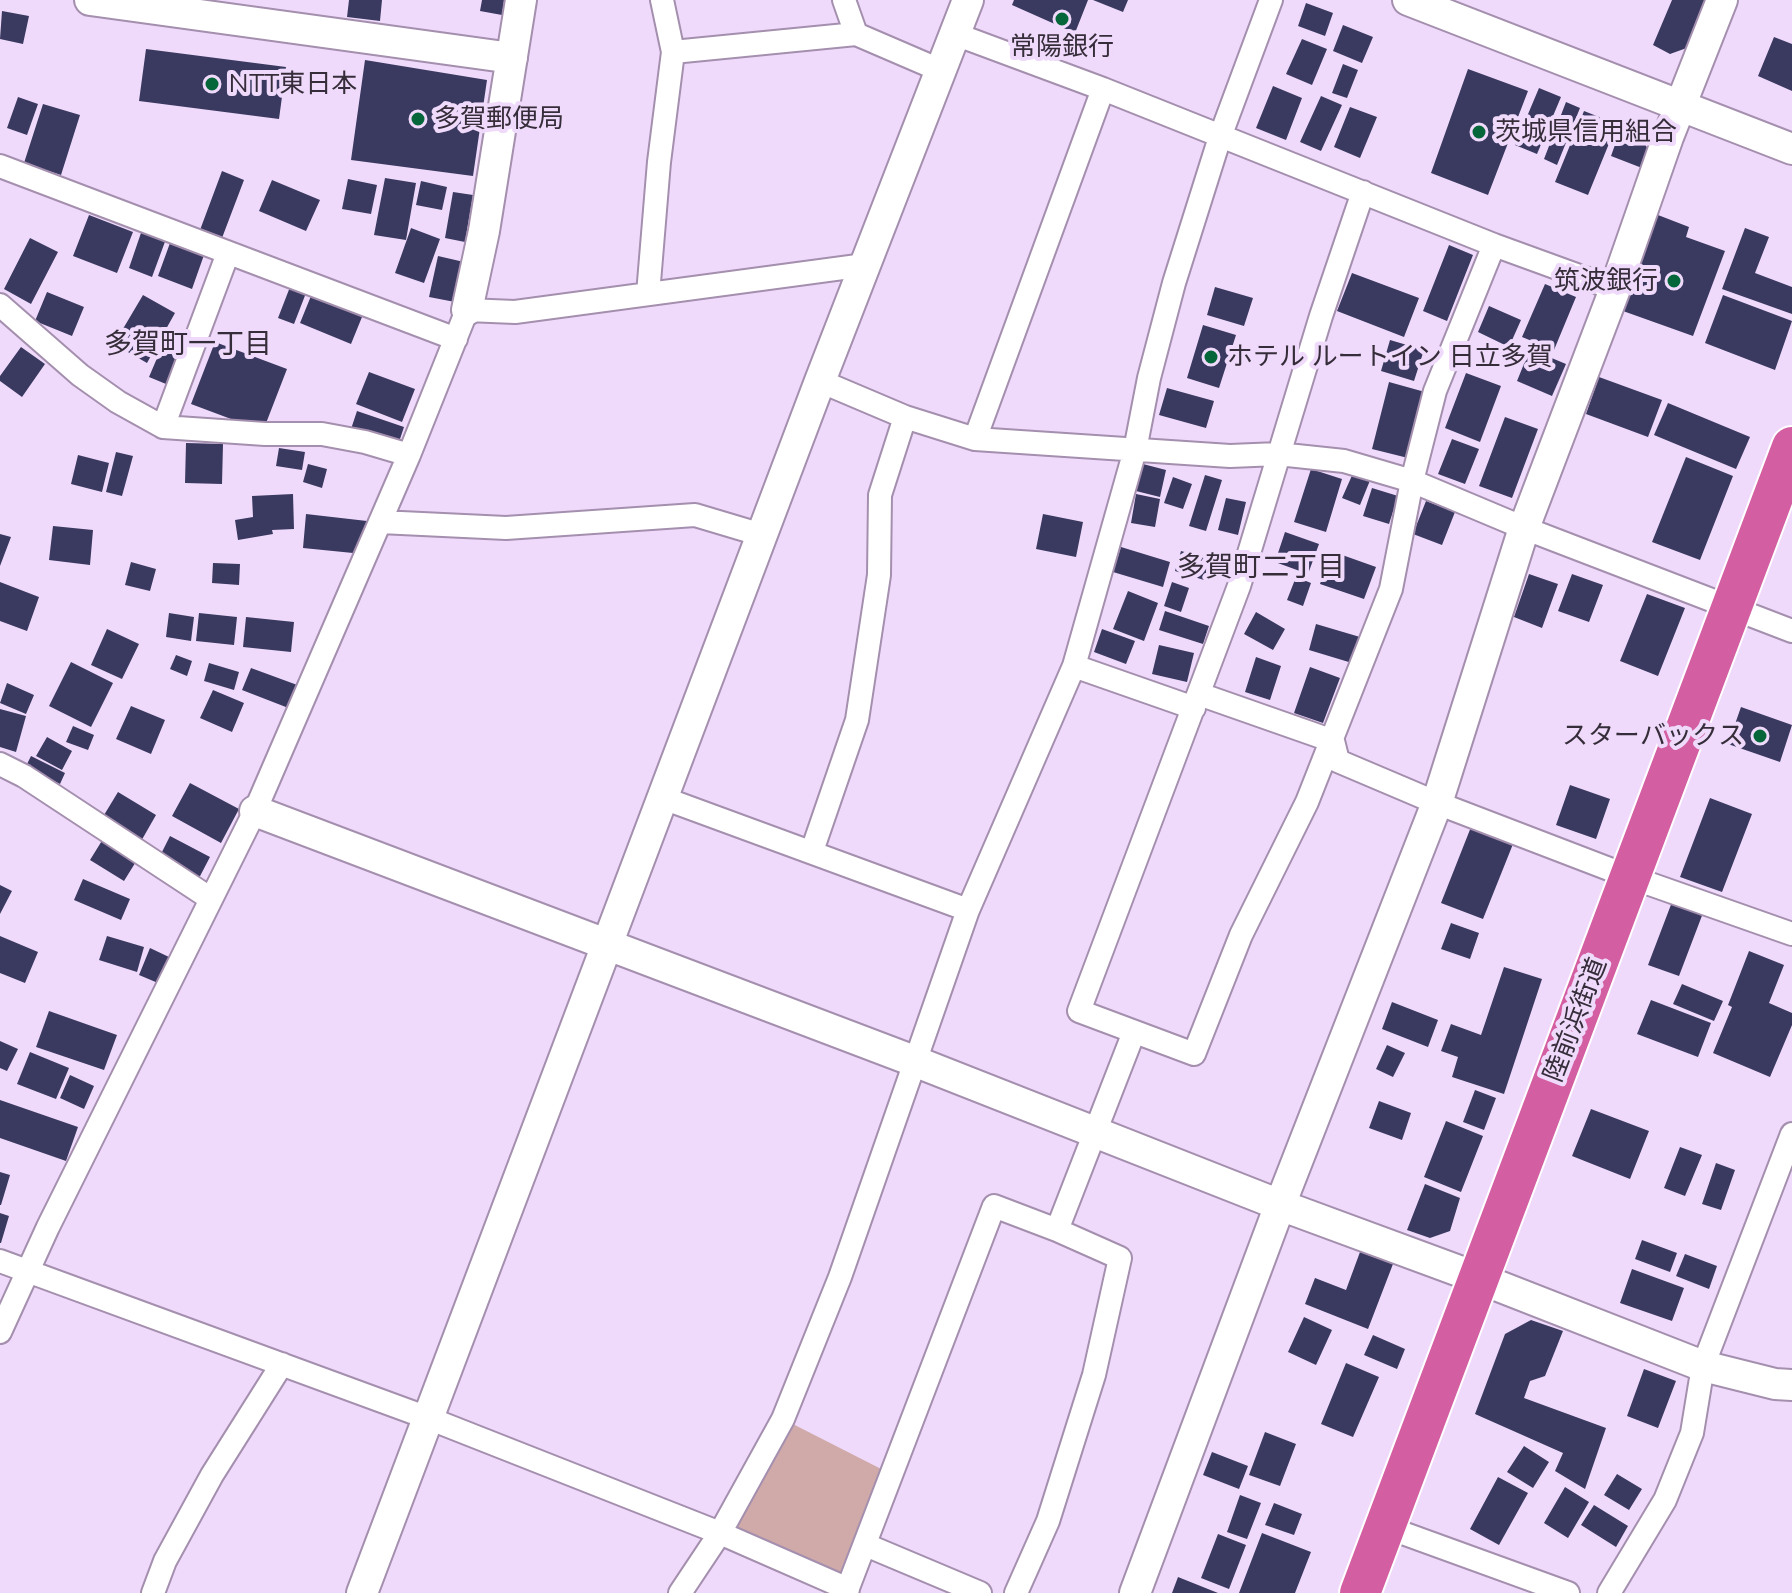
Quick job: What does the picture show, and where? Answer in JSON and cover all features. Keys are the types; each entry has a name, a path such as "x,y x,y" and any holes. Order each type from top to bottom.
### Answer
{"highway":[{"name":"陸前浜街道","path":"1360,1593 1792,447"}],"street":[{"path":"90,0 512,58"},
{"path":"0,1332 255,811 456,339 467,310 484,231 521,0"},
{"path":"648,294 659,162 673,52 662,0"},
{"path":"844,0 856,34"},
{"path":"362,1593 820,381 968,0"},
{"path":"680,1593 720,1533 783,1419 840,1277 968,910 1074,666 1135,450 1149,378 1174,283 1220,137 1271,0"},
{"path":"1408,0 1792,149"},
{"path":"1135,1593 1280,1205 1437,803 1524,528 1722,0"},
{"path":"673,52 856,34 942,71"},
{"path":"955,34 1103,89 1494,245 1615,289"},
{"path":"975,439 1103,89"},
{"path":"0,166 456,339"},
{"path":"1363,192 1278,454 1239,586 1079,1011 1194,1054 1241,935 1307,802 1333,741 1391,589 1412,481 1435,391 1494,245"},
{"path":"163,427 228,253"},
{"path":"467,310 515,312 865,265"},
{"path":"0,305 80,375 118,402 163,427 265,434 322,434 409,455"},
{"path":"820,381 905,417 975,439 1230,456 1278,454 1344,461 1412,481 1524,528 1792,631"},
{"path":"812,851 857,720 879,575 880,495 905,417"},
{"path":"380,522 506,528 695,515 762,535"},
{"path":"1074,666 1333,741"},
{"path":"1333,741 1338,761 1437,803 1630,877 1792,934"},
{"path":"0,764 24,776 211,899"},
{"path":"663,798 968,910"},
{"path":"255,811 914,1061 1703,1366 1775,1384 1792,1385"},
{"path":"1057,1230 1134,1032"},
{"path":"1609,1593 1665,1500 1692,1433 1703,1366 1792,1134"},
{"path":"0,1261 428,1418 720,1533 847,1591 994,1206 1120,1258 1094,1375 1076,1433 1048,1521 1016,1593"},
{"path":"153,1593 165,1561 212,1475 282,1364"},
{"path":"1386,1527 1568,1593"},
{"path":"866,1545 980,1593"}],"shaded area":[{"path":"783,1419 893,1475 848,1589 720,1533"}],"building":[{"path":"349,0 382,0 380,21 347,17"},
{"path":"482,0 504,0 502,15 480,11"},
{"name":"常陽銀行","path":"1014,0 1088,0 1075,33 1012,5"},
{"name":"常陽銀行","path":"1093,0 1128,0 1123,12"},
{"path":"1672,0 1711,0 1695,45 1670,54 1653,45"},
{"path":"1306,3 1333,13 1325,36 1298,26"},
{"path":"2,11 29,16 23,44 0,39"},
{"path":"1343,25 1373,37 1362,63 1333,51"},
{"path":"1774,37 1792,44 1792,91 1758,76"},
{"path":"1302,39 1327,49 1312,85 1286,74"},
{"name":"NTT東日本","path":"146,49 286,67 279,119 139,101"},
{"path":"365,60 487,80 473,176 351,160"},
{"path":"1343,64 1358,70 1347,98 1332,93"},
{"name":"茨城県信用組合","path":"1468,69 1528,91 1488,195 1431,173"},
{"path":"1273,86 1302,98 1286,140 1256,128"},
{"path":"1539,88 1561,97 1537,154 1515,145"},
{"path":"1321,96 1342,105 1321,151 1300,142"},
{"path":"18,97 38,104 27,135 7,128"},
{"path":"1566,102 1580,108 1557,165 1544,159"},
{"path":"43,104 80,115 61,175 24,163"},
{"path":"1350,107 1377,117 1360,158 1334,147"},
{"path":"1584,111 1617,124 1588,195 1555,182"},
{"path":"1622,125 1639,131 1648,150 1642,168 1611,156"},
{"path":"222,171 244,180 222,238 200,230"},
{"path":"385,178 416,183 406,240 374,235"},
{"path":"348,179 377,185 371,214 342,209"},
{"path":"272,180 320,200 306,231 259,211"},
{"path":"421,181 447,187 442,210 416,205"},
{"path":"453,192 473,195 465,242 445,238"},
{"path":"89,215 133,232 117,273 73,256"},
{"name":"筑波銀行","path":"1658,215 1689,227 1686,237 1725,251 1693,336 1623,311"},
{"path":"411,228 440,239 424,283 395,273"},
{"path":"1745,228 1769,237 1755,273 1792,287 1792,314 1722,289"},
{"path":"142,230 166,239 152,277 129,268"},
{"path":"30,238 58,252 31,304 4,289"},
{"path":"170,243 204,255 192,289 158,276"},
{"path":"1449,245 1473,255 1447,321 1423,311"},
{"path":"438,256 464,262 455,302 429,297"},
{"path":"1352,273 1419,298 1404,337 1337,311"},
{"path":"1545,284 1576,297 1554,350 1522,337"},
{"path":"290,287 306,293 294,324 278,318"},
{"path":"1215,287 1253,298 1244,326 1207,315"},
{"path":"47,292 84,307 72,336 35,321"},
{"path":"143,295 175,313 147,363 114,344"},
{"path":"1723,295 1792,321 1775,370 1705,343"},
{"path":"311,296 362,317 351,344 300,323"},
{"path":"1489,306 1521,320 1509,347 1478,332"},
{"name":"ホテル ルートイン 日立多賀","path":"1203,325 1236,335 1219,388 1187,378"},
{"path":"169,330 186,337 166,384 149,377"},
{"path":"1390,340 1424,350 1414,381 1381,371"},
{"path":"215,342 287,369 263,431 191,404"},
{"path":"21,347 45,364 22,397 0,381 0,376"},
{"path":"1530,349 1566,364 1552,396 1517,381"},
{"path":"369,372 415,389 402,422 356,404"},
{"path":"1466,373 1501,386 1480,442 1445,428"},
{"path":"1599,377 1662,400 1648,437 1586,414"},
{"path":"1389,382 1425,392 1408,458 1372,449"},
{"path":"1167,388 1214,401 1206,428 1159,415"},
{"path":"1668,403 1750,437 1736,469 1654,435"},
{"path":"357,411 404,427 398,445 351,429"},
{"path":"1505,417 1538,429 1512,498 1479,486"},
{"path":"1452,439 1479,449 1465,484 1438,474"},
{"path":"186,443 223,444 222,484 185,483"},
{"path":"279,448 305,452 302,470 276,466"},
{"path":"116,452 133,456 122,496 106,492"},
{"path":"78,455 109,463 102,492 71,484"},
{"path":"1686,457 1733,476 1700,560 1652,542"},
{"path":"308,464 327,469 322,488 303,482"},
{"path":"1143,464 1166,470 1160,497 1136,491"},
{"path":"1311,469 1342,479 1326,532 1294,522"},
{"path":"1354,471 1371,478 1360,505 1342,498"},
{"path":"1205,475 1222,480 1206,531 1189,526"},
{"path":"1173,477 1192,484 1183,509 1164,503"},
{"path":"1372,488 1398,496 1389,524 1363,516"},
{"path":"293,494 294,529 272,530 273,534 238,540 235,520 253,517 252,496"},
{"path":"1136,494 1160,499 1155,527 1131,523"},
{"path":"1226,498 1246,502 1238,535 1218,530"},
{"path":"1426,501 1455,512 1442,545 1413,534"},
{"path":"306,514 367,521 363,554 303,548"},
{"path":"1043,514 1083,522 1076,557 1036,549"},
{"path":"53,526 93,530 90,565 49,560"},
{"path":"1285,532 1319,544 1308,574 1275,562"},
{"path":"0,534 11,537 0,566"},
{"path":"1121,547 1170,562 1163,587 1113,572"},
{"path":"1181,551 1210,559 1204,580 1175,571"},
{"path":"1331,551 1376,567 1364,599 1320,584"},
{"path":"131,562 156,569 150,591 125,585"},
{"path":"213,563 240,564 239,585 212,583"},
{"path":"1529,574 1558,584 1542,628 1514,617"},
{"path":"1572,574 1603,585 1589,622 1558,611"},
{"path":"1296,577 1311,583 1303,606 1287,600"},
{"path":"0,582 39,597 27,631 0,621"},
{"path":"1172,582 1189,588 1181,612 1164,606"},
{"path":"1128,591 1158,603 1144,641 1113,629"},
{"path":"1647,594 1685,608 1658,676 1620,661"},
{"path":"1165,611 1209,626 1203,644 1159,630"},
{"path":"1256,612 1285,629 1273,650 1244,634"},
{"path":"169,613 194,617 191,641 166,637"},
{"path":"199,613 237,617 234,645 196,641"},
{"path":"246,617 294,622 291,652 243,647"},
{"path":"1316,624 1360,637 1352,663 1309,650"},
{"path":"107,629 139,644 122,679 91,665"},
{"path":"1102,629 1135,641 1126,664 1094,652"},
{"path":"1159,645 1194,653 1187,682 1152,674"},
{"path":"176,655 192,661 187,676 170,669"},
{"path":"1256,657 1281,666 1270,700 1245,692"},
{"path":"71,662 113,683 91,727 49,706"},
{"path":"209,663 239,672 234,690 204,681"},
{"path":"1310,667 1340,678 1323,723 1294,713"},
{"path":"251,668 300,686 291,709 242,690"},
{"path":"7,683 34,695 26,714 0,703"},
{"path":"213,690 244,703 232,732 200,718"},
{"path":"131,706 165,720 151,754 116,739"},
{"name":"スターバックス","path":"1741,707 1792,725 1780,762 1728,744"},
{"path":"0,709 26,716 16,752 0,747"},
{"path":"73,726 94,735 88,750 66,742"},
{"path":"47,737 72,751 62,770 36,756"},
{"path":"31,756 65,773 60,784 26,766"},
{"path":"190,783 239,809 221,843 172,816"},
{"path":"1570,785 1610,799 1596,839 1556,825"},
{"path":"118,792 156,815 140,843 101,820"},
{"path":"1710,798 1752,814 1722,892 1680,877"},
{"path":"1471,827 1513,844 1483,919 1441,903"},
{"path":"170,836 210,857 198,880 158,860"},
{"path":"103,839 137,860 124,881 90,860"},
{"path":"83,879 130,899 121,920 74,900"},
{"path":"0,885 12,891 0,914"},
{"path":"1672,902 1703,913 1679,976 1648,965"},
{"path":"1451,923 1479,933 1470,959 1441,949"},
{"path":"0,936 38,952 25,983 0,973"},
{"path":"107,936 144,947 137,972 99,960"},
{"path":"150,948 169,957 158,983 139,975"},
{"path":"1749,951 1784,965 1769,1003 1792,1013 1792,1025 1770,1077 1713,1053 1732,1007 1728,1005"},
{"path":"1504,967 1542,979 1504,1094 1452,1077 1458,1057 1441,1051 1451,1024 1481,1035"},
{"path":"1682,984 1723,1001 1714,1021 1673,1004"},
{"path":"1651,1000 1711,1023 1698,1057 1637,1034"},
{"path":"1392,1002 1438,1020 1428,1047 1382,1029"},
{"path":"49,1011 117,1035 104,1070 36,1047"},
{"path":"0,1041 18,1049 7,1071 0,1068"},
{"path":"1387,1045 1405,1053 1393,1077 1376,1069"},
{"path":"30,1052 69,1068 56,1099 17,1084"},
{"path":"70,1075 94,1086 84,1109 60,1098"},
{"path":"1475,1090 1496,1098 1484,1130 1463,1122"},
{"path":"0,1100 78,1127 66,1161 0,1138"},
{"path":"1379,1101 1411,1113 1402,1140 1369,1128"},
{"path":"1591,1109 1649,1131 1630,1179 1572,1156"},
{"path":"1446,1121 1483,1136 1461,1192 1424,1177"},
{"path":"1680,1147 1702,1155 1685,1196 1664,1188"},
{"path":"1716,1163 1735,1170 1721,1210 1702,1204"},
{"path":"0,1172 10,1175 1,1205 0,1205"},
{"path":"1425,1184 1460,1198 1450,1231 1430,1238 1407,1230"},
{"path":"0,1213 9,1216 1,1243 0,1243"},
{"path":"1642,1240 1677,1253 1670,1272 1635,1259"},
{"path":"1360,1252 1393,1264 1368,1329 1305,1304 1315,1278 1346,1290"},
{"path":"1685,1254 1717,1266 1709,1289 1676,1276"},
{"path":"1632,1269 1684,1288 1672,1321 1620,1303"},
{"path":"1304,1317 1332,1330 1316,1365 1288,1352"},
{"path":"1531,1320 1563,1331 1545,1376 1530,1381 1524,1398 1606,1428 1585,1489 1555,1471 1563,1453 1475,1414 1505,1334"},
{"path":"1373,1335 1405,1349 1397,1369 1364,1355"},
{"path":"1346,1363 1379,1377 1353,1437 1321,1424"},
{"path":"1644,1369 1676,1381 1658,1428 1627,1416"},
{"path":"1265,1432 1296,1444 1280,1486 1249,1475"},
{"path":"1524,1446 1549,1462 1533,1488 1507,1472"},
{"path":"1212,1452 1248,1466 1239,1489 1203,1475"},
{"path":"1617,1474 1642,1489 1629,1510 1604,1495"},
{"path":"1498,1477 1528,1493 1499,1545 1470,1529"},
{"path":"1565,1487 1589,1502 1568,1538 1544,1523"},
{"path":"1240,1495 1261,1503 1247,1539 1227,1532"},
{"path":"1274,1503 1302,1514 1294,1535 1265,1525"},
{"path":"1594,1505 1628,1526 1616,1547 1581,1525"},
{"path":"1262,1533 1311,1552 1295,1593 1239,1593"},
{"path":"1218,1534 1246,1545 1229,1589 1201,1578"},
{"path":"1178,1577 1218,1593 1172,1593"}],"place":[{"name":"常陽銀行","path":"1062,19"},
{"name":"NTT東日本","path":"212,84"},
{"name":"多賀郵便局","path":"418,119"},
{"name":"茨城県信用組合","path":"1479,132"},
{"name":"筑波銀行","path":"1674,281"},
{"name":"ホテル ルートイン 日立多賀","path":"1211,357"},
{"name":"スターバックス","path":"1760,736"}],"district":[{"name":"多賀町一丁目","path":"188,345"},
{"name":"多賀町二丁目","path":"1261,568"}]}
